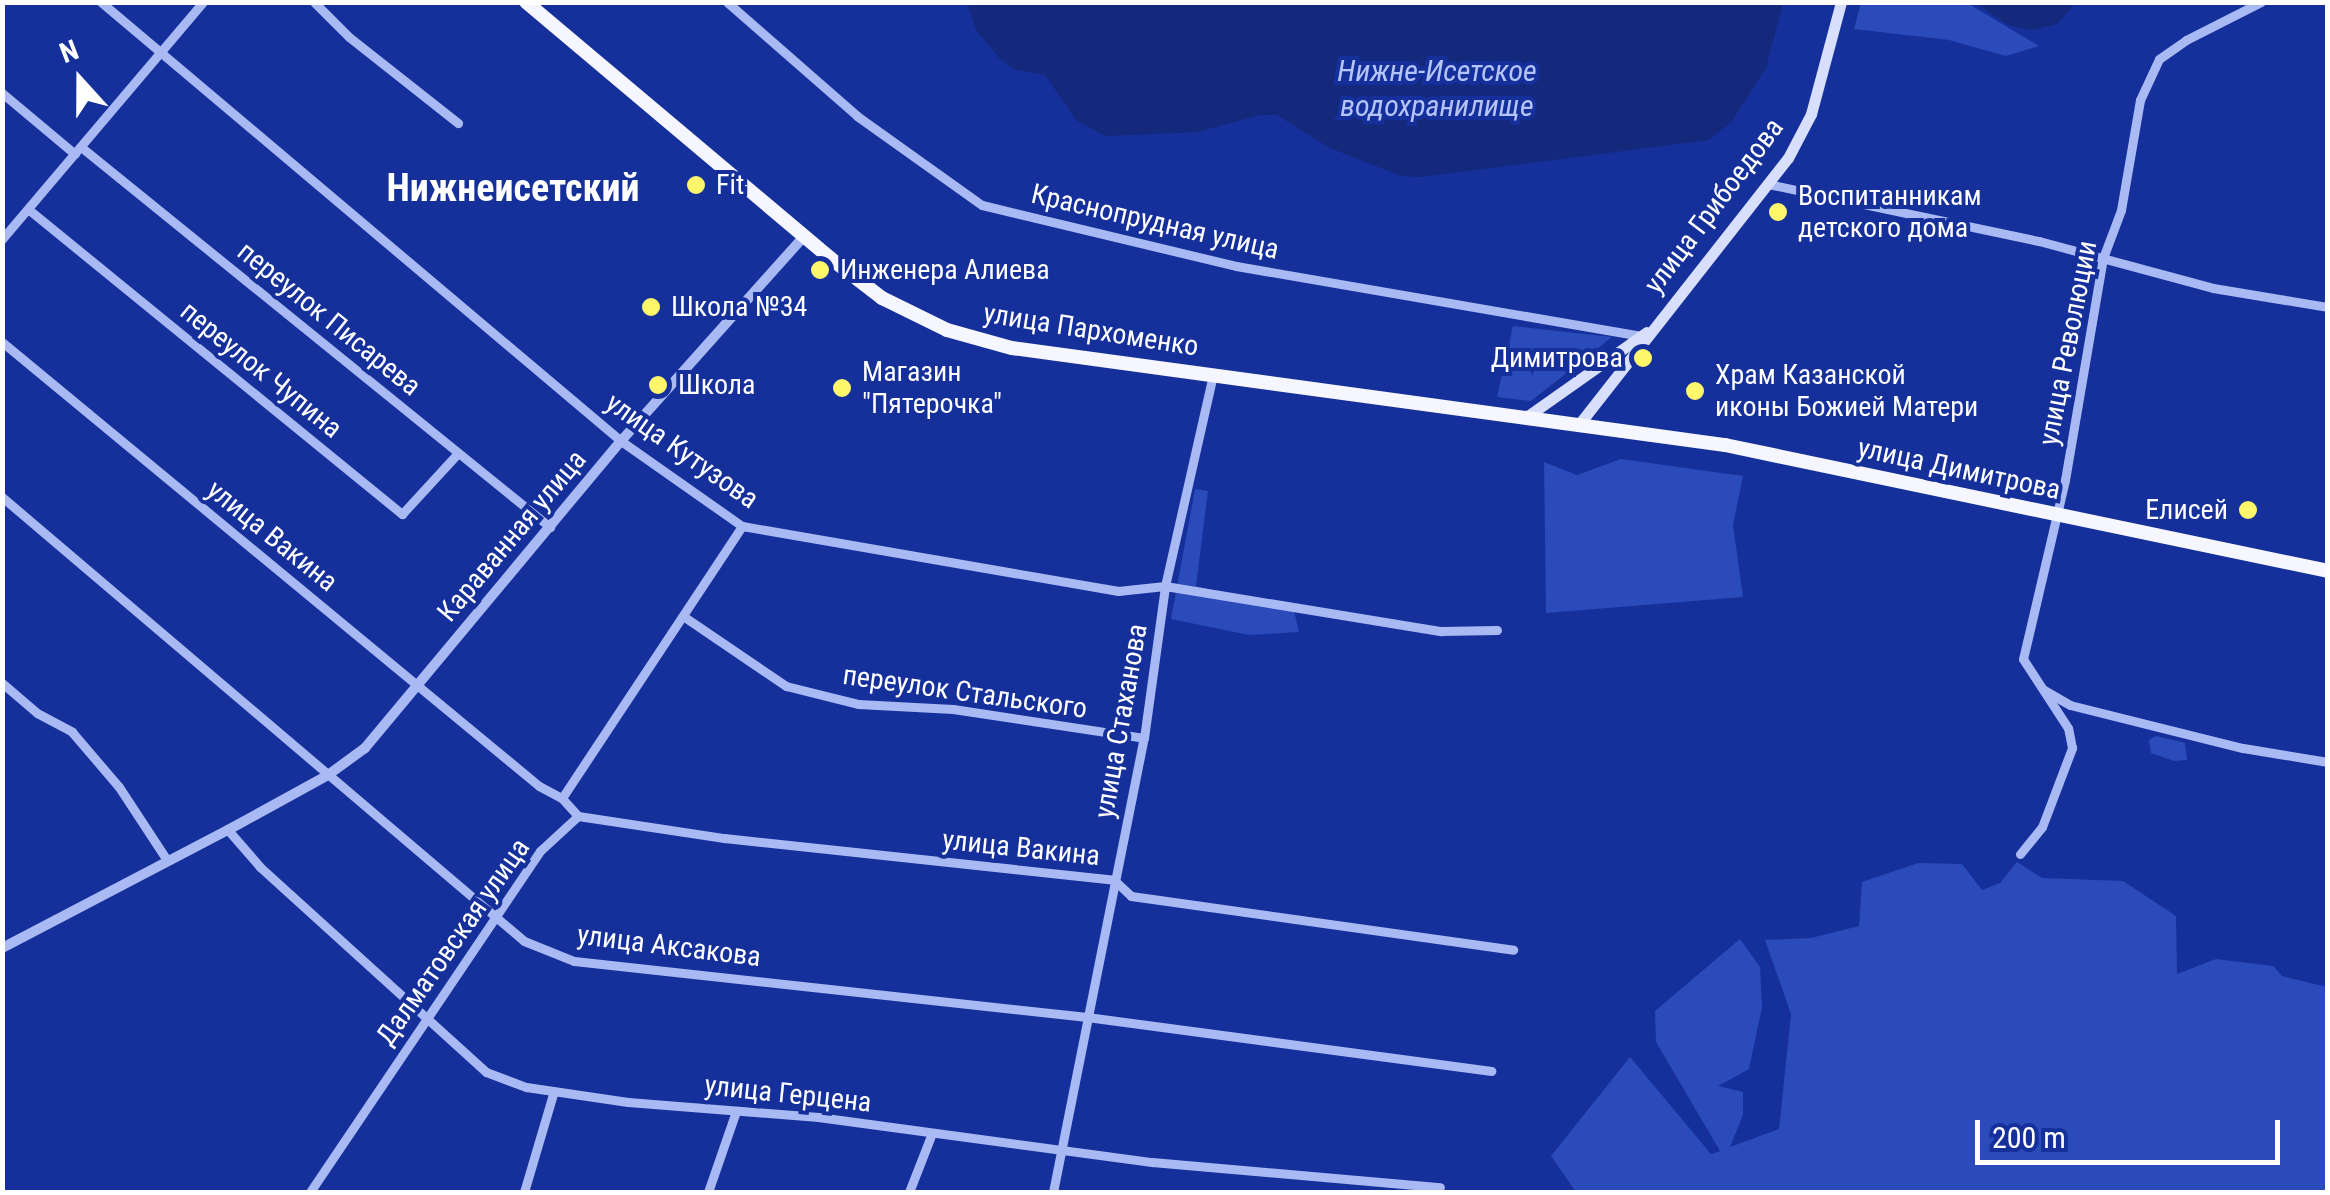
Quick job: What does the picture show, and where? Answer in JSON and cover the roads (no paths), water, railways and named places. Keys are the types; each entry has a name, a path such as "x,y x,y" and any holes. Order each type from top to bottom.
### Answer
{"main road":[{"name":"улица Пархоменко","path":"526,2 882,298 947,330 1012,348 1580,423"},
{"name":"улица Грибоедова","path":"1580,423 1788,158 1812,114 1841,2"},
{"name":"улица Грибоедова","path":"1525,418 1658,324"},
{"name":"улица Димитрова","path":"1580,423 1725,445 2328,571"}],"street":[{"name":"улица Кутузова","path":"102,2 621,441 742,526 1118,590 1165,586 1440,631 1497,630"},
{"path":"2,239 203,2"},
{"path":"314,2 348,37 458,123"},
{"name":"Краснопрудная улица","path":"727,2 857,116 982,205 1236,266 1640,336"},
{"name":"улица Революции","path":"2020,854 2042,827 2072,748 2068,728 2022,660 2056,515 2103,258 2122,210 2140,100 2159,60 2186,40 2261,2"},
{"name":"переулок Писарева","path":"2,92 550,527"},
{"path":"1768,184 2103,258 2213,288 2328,307"},
{"name":"переулок Чупина","path":"28,209 402,514 458,453"},
{"name":"Караванная улица","path":"2,948 328,775 365,748 621,441 804,236"},
{"name":"улица Вакина","path":"2,342 538,786 562,798"},
{"name":"улица Стаханова","path":"1053,1192 1144,738 1165,586 1214,375"},
{"name":"улица Аксакова","path":"2,497 524,941 574,961 1087,1016 1492,1071"},
{"path":"578,816 562,798 742,526"},
{"name":"переулок Стальского","path":"682,616 786,686 858,704 953,709 1144,738"},
{"path":"2,683 37,713 72,732 120,787 167,860"},
{"path":"2042,688 2070,704 2244,748 2328,762"},
{"name":"улица Вакина","path":"578,816 724,838 1114,880 1131,896 1512,950"},
{"name":"Далматовская улица","path":"310,1192 540,851 578,816"},
{"name":"улица Герцена","path":"228,830 260,867 486,1072 526,1087 1061,1150 1440,1186"},
{"path":"524,1192 554,1091"},
{"path":"708,1192 736,1111"},
{"path":"908,1192 932,1133"}],"water":[{"name":"Нижне-Исетское водохранилище","path":"967,2 1783,3 1766,68 1732,121 1709,140 1420,177 1401,176 1330,148 1277,115 1260,115 1198,132 1105,136 1076,120 1045,75 1014,69 1000,59 976,30"},
{"path":"1976,3 2076,3 2057,24 2032,30 2008,25"}],"place":[{"name":"Fit","path":"696,185"},
{"name":"Воспитанникам детского дома","path":"1778,212"},
{"name":"Инженера Алиева","path":"820,270"},
{"name":"Школа №34","path":"651,307"},
{"name":"Димитрова","path":"1643,358"},
{"name":"Школа","path":"658,385"},
{"name":"Магазин \"Пятерочка\"","path":"842,388"},
{"name":"Храм Казанской иконы Божией Матери","path":"1695,391"},
{"name":"Елисей","path":"2248,510"}],"district":[{"name":"Нижнеисетский","path":"513,189"}]}
